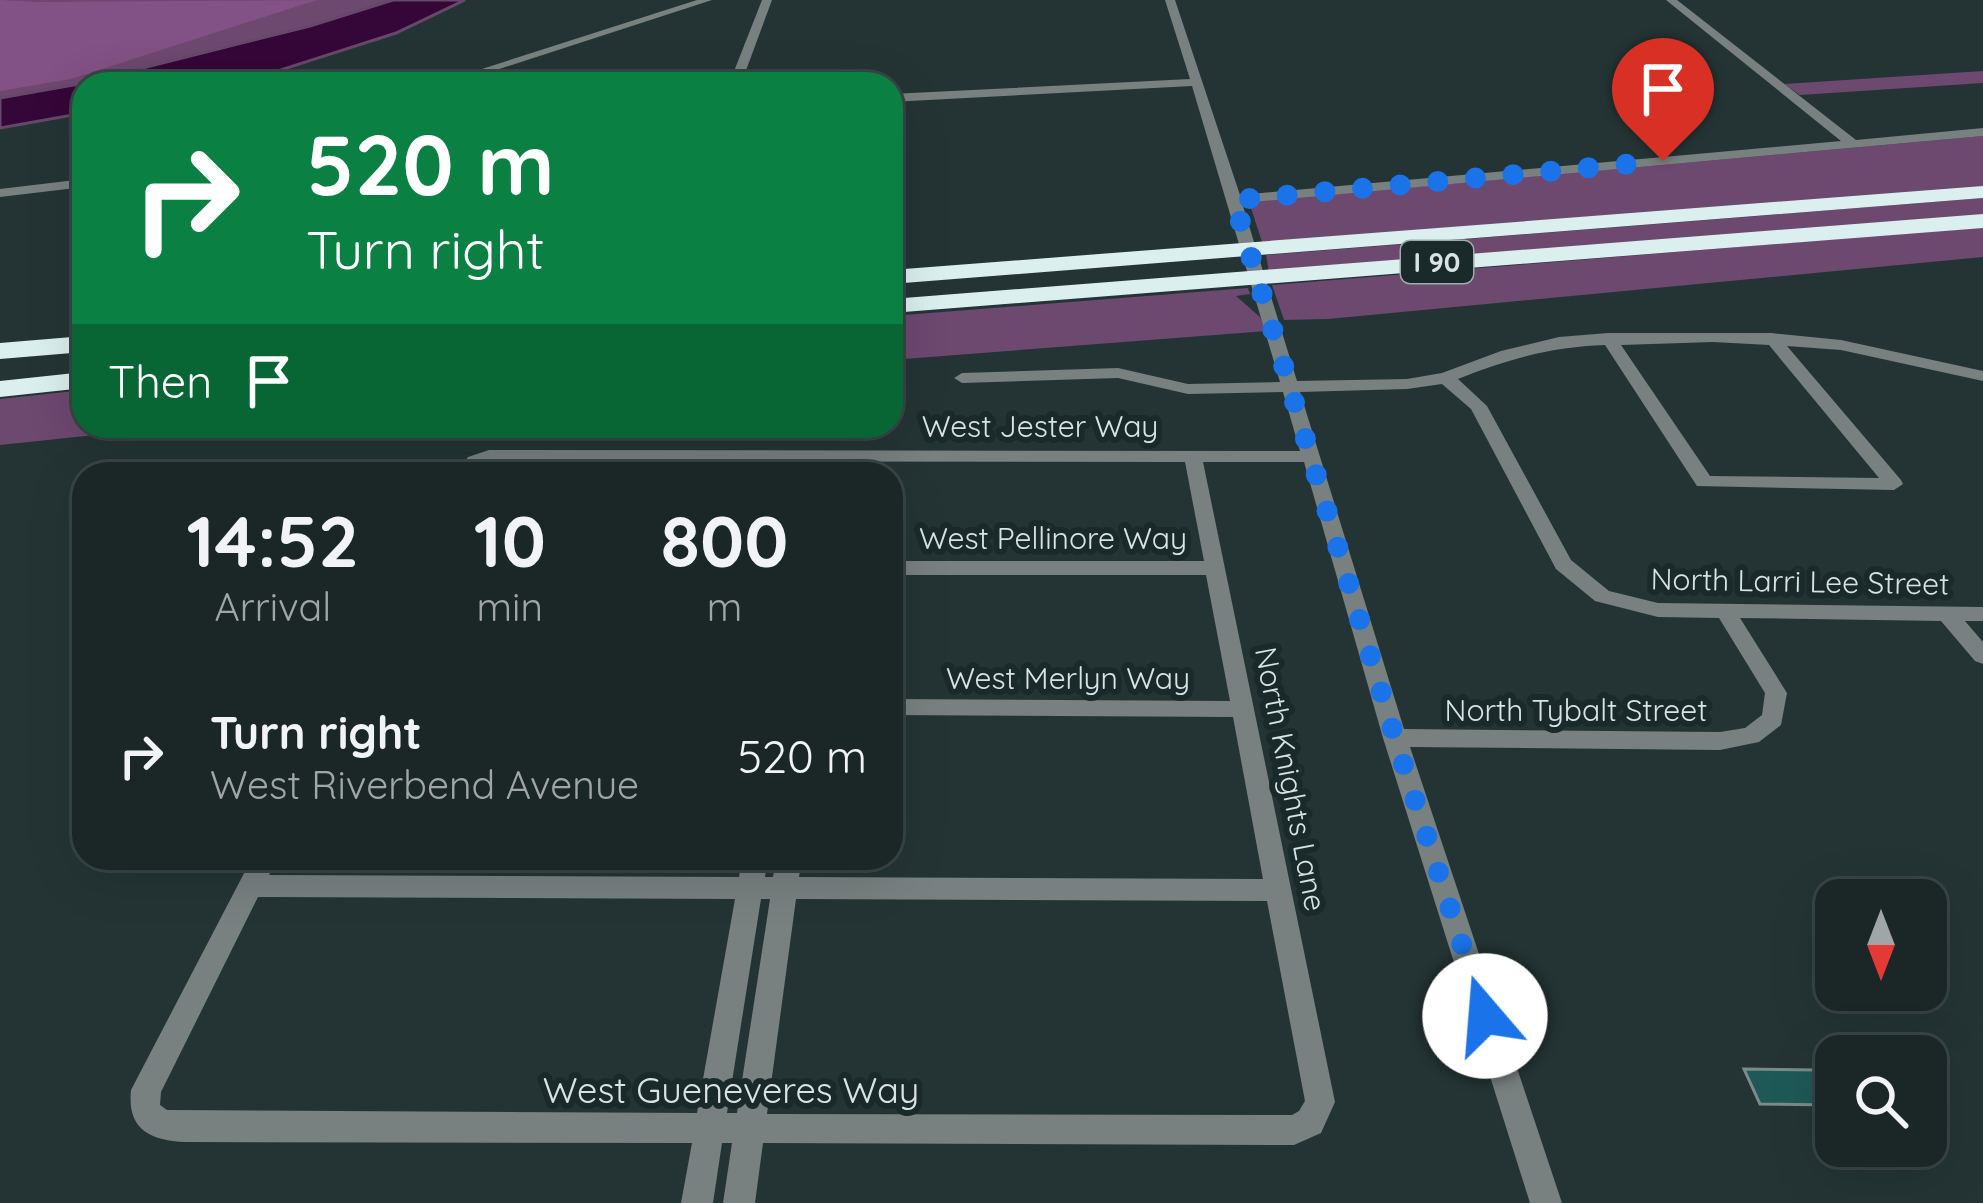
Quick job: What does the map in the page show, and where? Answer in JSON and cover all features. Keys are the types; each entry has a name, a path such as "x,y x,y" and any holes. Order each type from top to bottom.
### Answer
{"highway":[{"name":"I 90","path":"903,276 1983,192"},
{"name":"I 90","path":"903,305 1983,220"},
{"path":"0,351 72,345"},
{"path":"0,389 72,381"}],"street":[{"path":"480,72 707,0"},
{"path":"740,72 767,0"},
{"path":"1170,0 1395,738 1546,1203"},
{"path":"1671,0 1853,144"},
{"path":"903,97 1193,82"},
{"path":"1234,200 1983,132"},
{"path":"0,194 72,185"},
{"path":"962,378 1101,373 1132,375 1188,389 1407,385 1446,378 1527,349 1608,338 1771,338 1841,345 1983,377"},
{"path":"1608,338 1704,482 1894,484 1771,338"},
{"name":"North Larri Lee Street","path":"1446,378 1478,406 1572,574 1602,596 1636,608 1983,614"},
{"name":"North Knights Lane","path":"1193,456 1320,1102 1316,1113"},
{"name":"West Jester Way","path":"903,464 1313,457"},
{"name":"West Jester Way","path":"476,462 480,458 677,462"},
{"name":"West Pellinore Way","path":"903,568 1216,568"},
{"name":"North Tybalt Street","path":"1395,738 1720,741 1751,736 1773,719 1776,693 1726,611"},
{"path":"1947,614 1983,656"},
{"name":"West Merlyn Way","path":"903,707 1244,710"},
{"path":"259,870 251,886 752,871 1279,890"},
{"path":"697,1203 752,871"},
{"path":"739,1203 787,872"},
{"name":"West Gueneveres Way","path":"251,886 146,1090 144,1111 152,1121 167,1126 1294,1130 1316,1113"}],"shaded area":[{"path":"0,0 393,0 127,72 72,72 72,85 0,98"},
{"path":"0,0 317,0 93,72 72,72 71,79 0,91"},
{"path":"393,0 465,0 396,33 274,72 127,72"},
{"path":"1983,71 1983,83 1800,95 1784,84"},
{"path":"72,85 72,115 0,128 0,98"},
{"path":"1983,136 1983,187 1262,242 1251,208 1258,201"},
{"path":"1983,198 1983,215 1269,272 1266,255"},
{"path":"1983,227 1983,257 1328,319 1284,320 1272,285"},
{"path":"1248,288 1250,294 1236,296 1260,317 1267,331 903,359 903,315"},
{"path":"72,391 72,437 0,445 0,399"}],"building":[{"path":"1744,1069 1815,1070 1815,1105 1760,1104"}],"route":[{"path":"1485,1016 1395,738 1234,200 1663,161"}]}
